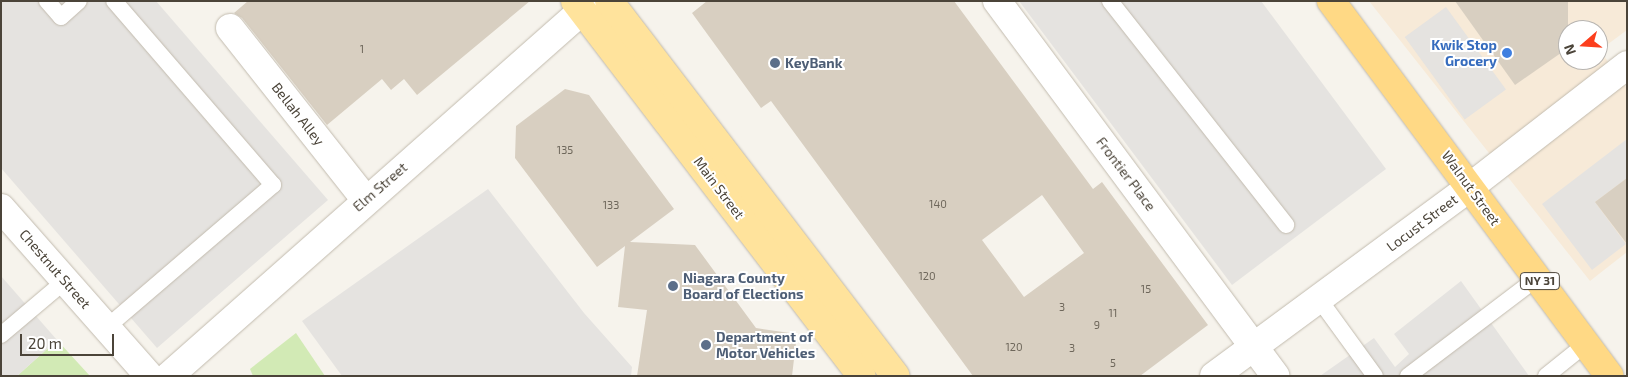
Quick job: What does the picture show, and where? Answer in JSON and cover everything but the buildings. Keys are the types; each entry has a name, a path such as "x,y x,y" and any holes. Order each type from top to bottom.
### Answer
{"highway":[{"name":"Walnut Street","path":"1332,1 1609,376"}],"main road":[{"name":"Main Street","path":"609,1 885,369"},
{"name":"Main Street","path":"584,4 862,376"}],"street":[{"name":"Frontier Place","path":"997,1 1276,376"},
{"name":"Elm Street","path":"169,376 584,4"},
{"name":"Bellah Alley","path":"230,28 365,199"},
{"name":"Locust Street","path":"1214,376 1470,187 1627,64"},
{"name":"Chestnut Street","path":"1,208 149,376"}],"lane":[{"path":"47,1 61,17 79,1"},
{"path":"106,328 273,185 114,1"},
{"path":"1110,1 1286,225"},
{"path":"1408,376 1537,278"},
{"path":"1,335 66,280"},
{"path":"1319,299 1376,376"},
{"path":"1546,376 1586,344"}],"shaded area":[{"path":"1,1 156,1 328,200 157,348 1,168"},
{"path":"1019,1 1261,1 1386,169 1232,285"},
{"path":"1369,1 1627,1 1627,30 1608,44 1608,20 1558,20 1558,70 1608,70 1608,62 1627,89 1627,252 1590,281"},
{"path":"1446,7 1506,90 1465,119 1405,37"},
{"path":"1627,139 1627,178 1595,202 1626,244 1592,270 1542,204"},
{"path":"488,189 584,313 632,367 631,376 342,376 302,321"},
{"path":"1,276 57,340 17,376 1,376"},
{"path":"1461,281 1529,376 1320,376 1374,338 1395,367 1409,354 1394,334"}],"green space":[{"path":"296,333 325,376 253,376 250,369"},
{"path":"57,340 90,376 17,376"}],"place":[{"name":"Kwik Stop Grocery","path":"1507,53"},
{"name":"KeyBank","path":"775,63"},
{"name":"Niagara County Board of Elections","path":"673,286"},
{"name":"Department of Motor Vehicles","path":"706,345"}]}
